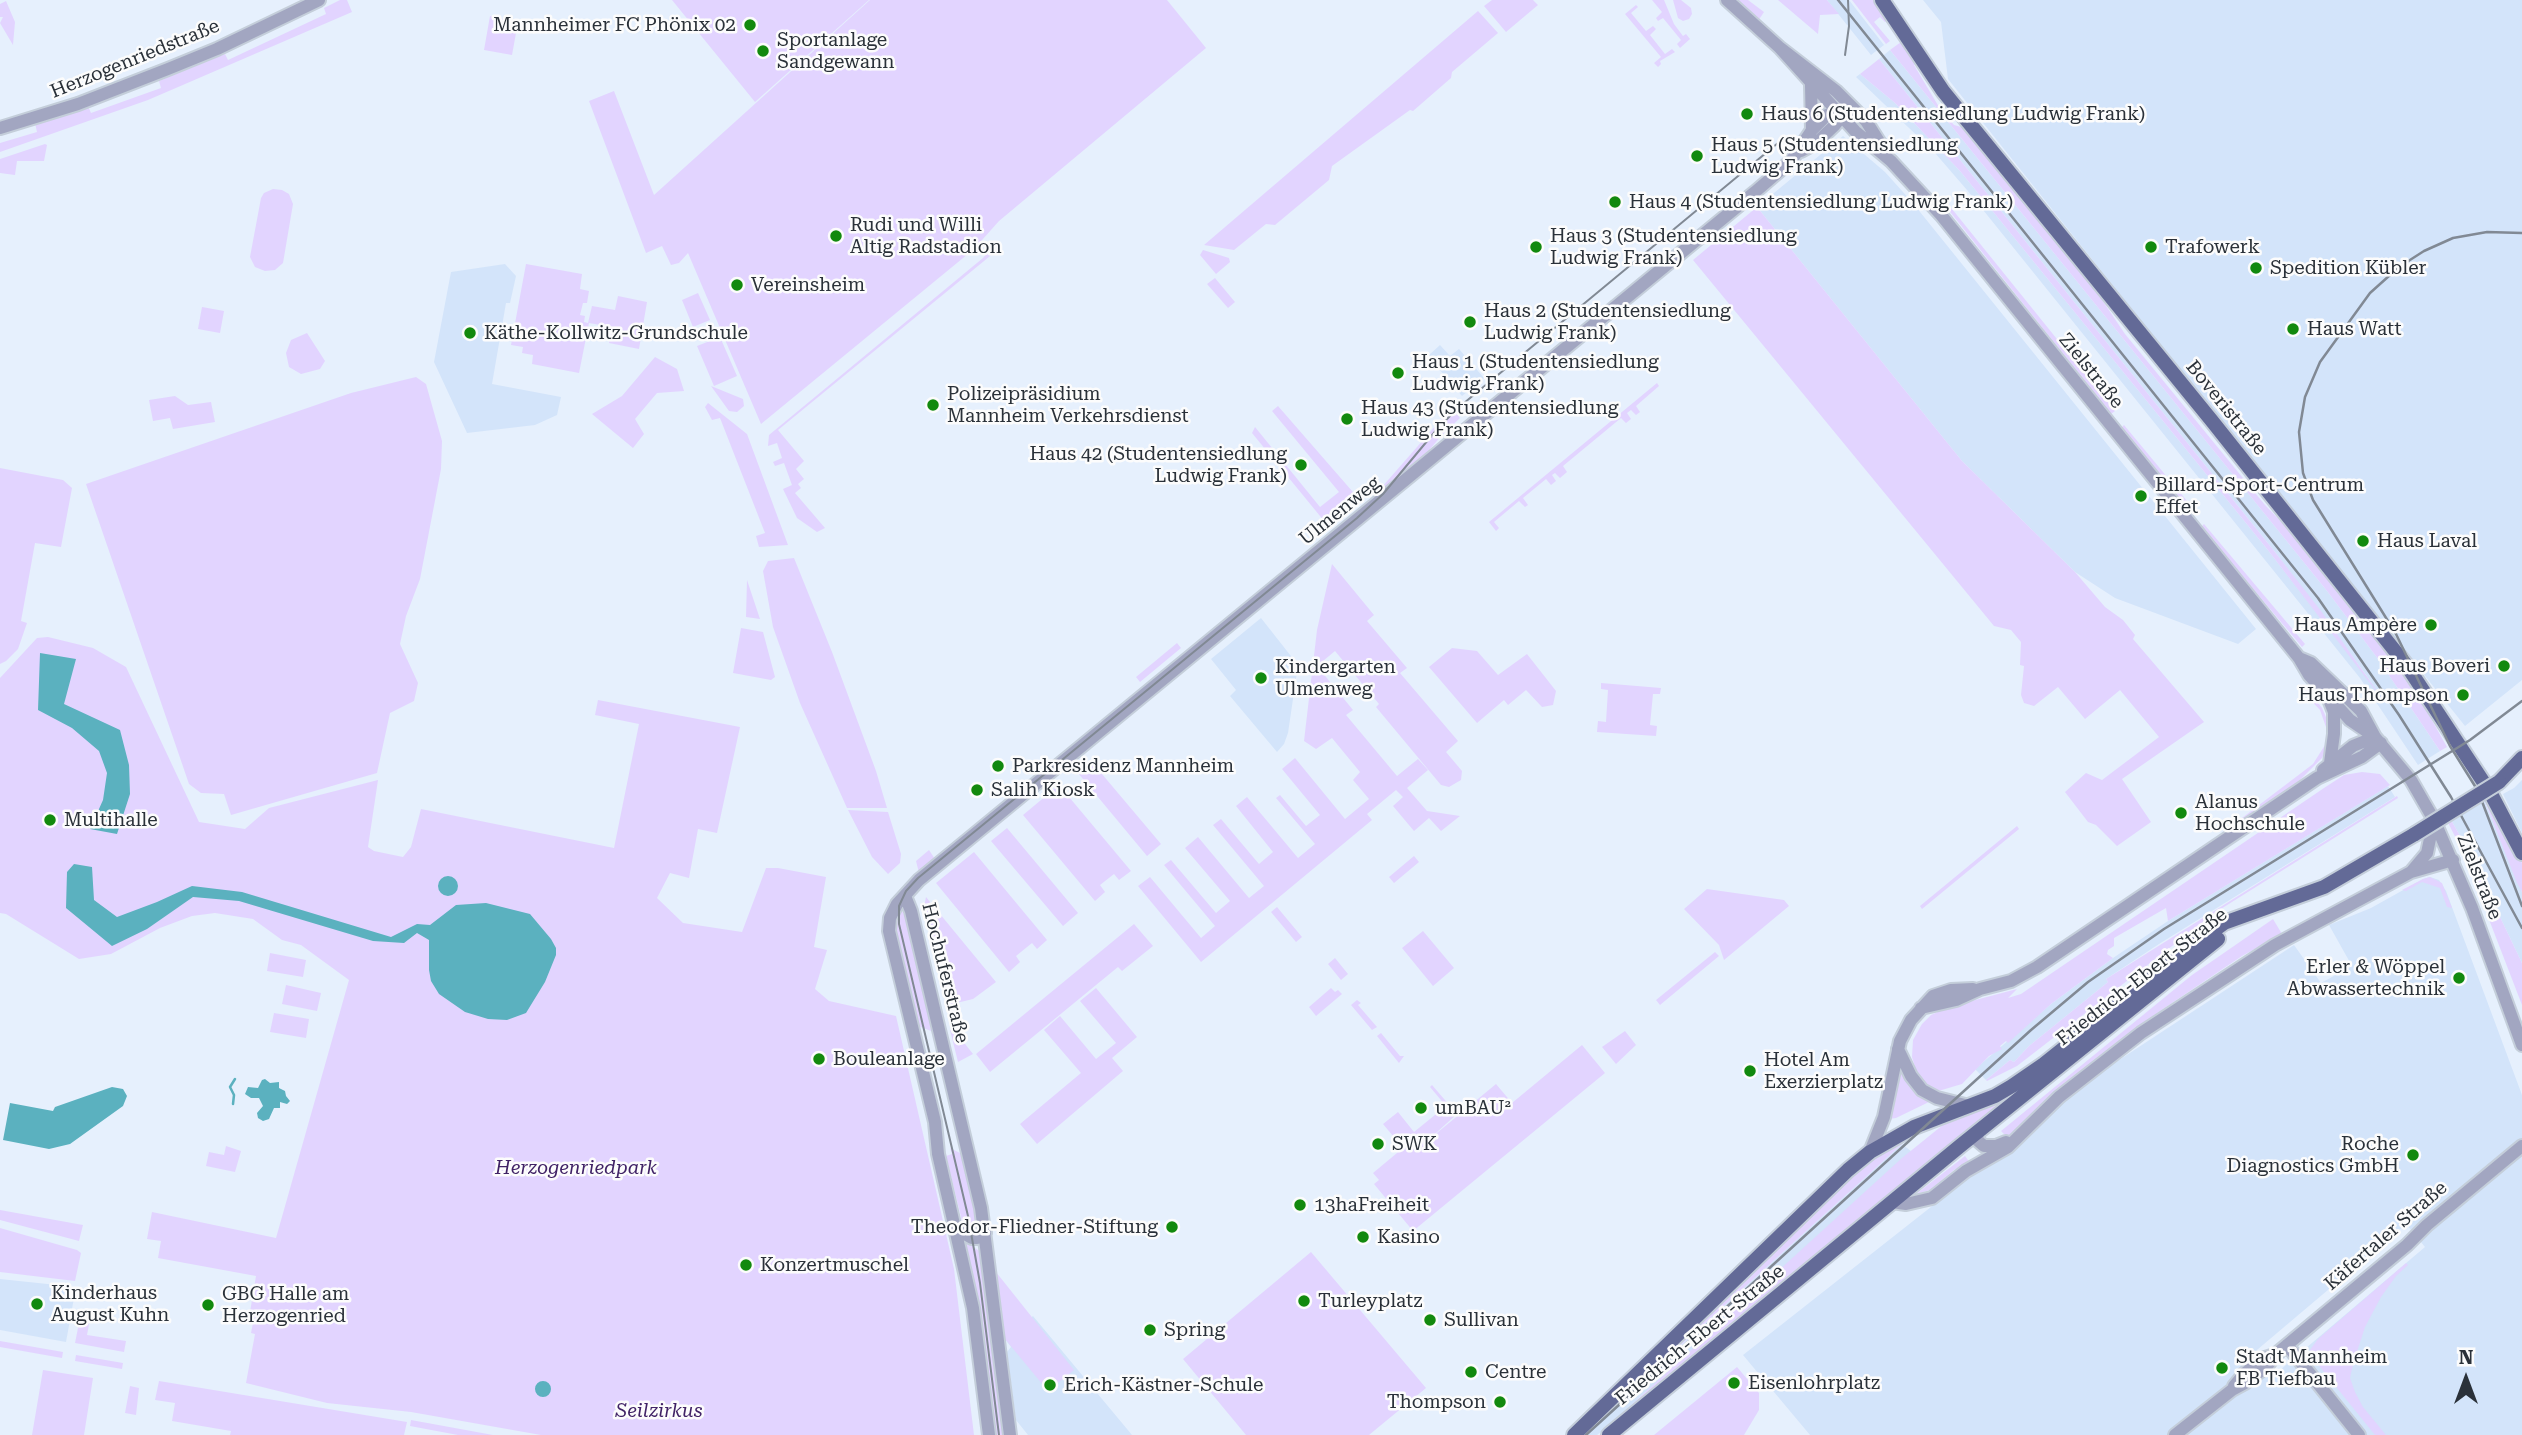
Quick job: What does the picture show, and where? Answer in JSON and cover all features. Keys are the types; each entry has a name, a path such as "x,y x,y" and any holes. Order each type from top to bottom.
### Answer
{"main road":[{"name":"Boveristraße","path":"1882,0 1940,87 2407,666 2493,797 2522,853"},
{"path":"2500,783 2522,758"},
{"path":"2417,836 2516,774 2522,766"},
{"name":"Friedrich-Ebert-Straße","path":"1574,1435 1870,1152 1914,1127 1995,1096 2031,1074 2224,923 2324,887 2417,836"},
{"name":"Friedrich-Ebert-Straße","path":"1609,1435 2224,934 2250,917 2338,888 2417,836"}],"street":[{"name":"Herzogenriedstraße","path":"0,128 78,104 168,69 217,49 319,0"},
{"path":"1727,0 1850,105 1866,121 1891,161"},
{"path":"1779,47 1840,114"},
{"path":"1811,85 1812,130"},
{"name":"Ulmenweg","path":"905,896 919,880 1424,467 1745,201 1798,153 1816,142 1850,105"},
{"name":"Ulmenweg","path":"1798,153 1812,130 1828,115 1840,114"},
{"name":"Zielstraße","path":"1840,114 1855,131 1891,161 1941,215 2299,658 2309,676 2350,720 2378,740"},
{"name":"Zielstraße","path":"2299,658 2311,663 2361,711 2378,740 2411,780 2451,855 2522,1045"},
{"path":"2328,698 2334,712 2330,763"},
{"name":"Friedrich-Ebert-Straße","path":"2316,778 2330,763 2362,740 2378,740"},
{"name":"Friedrich-Ebert-Straße","path":"1870,1152 1884,1115 1898,1049 1906,1027 1921,1009 2011,981 2037,967 2316,778 2362,757 2378,740"},
{"path":"2411,872 2427,853 2434,820"},
{"path":"2427,853 2451,855"},
{"path":"1892,1202 1906,1204 1932,1198 1966,1171 2008,1147 2059,1097 2141,1033 2275,946 2411,872 2451,855"},
{"name":"Hochuferstraße","path":"905,896 897,904 890,918 889,931 935,1122 938,1154 973,1308 989,1435"},
{"name":"Hochuferstraße","path":"905,896 981,1208 1010,1435"},
{"path":"1898,1049 1911,1076 1922,1090 1937,1098 1969,1106"},
{"path":"1978,1132 1976,1138 1979,1143 1990,1147 2003,1144 2021,1132"},
{"name":"Käfertaler Straße","path":"2175,1435 2232,1390 2244,1374 2262,1359 2275,1355 2522,1146"},
{"path":"956,1229 972,1238 985,1233"},
{"path":"2287,1345 2359,1435"}],"shaded area":[{"path":"1827,0 1849,0 1884,45 1871,55"},
{"path":"1923,0 2522,0 2522,680 2465,726 1948,79 1941,22"},
{"path":"1890,50 2327,591 2378,659 2440,751 2418,765 2360,678 1967,190 1935,153 1856,77 1860,74 1895,103 1960,171 2267,549 2375,687 2275,552 1879,59"},
{"path":"1843,136 1885,172 1912,202 2256,629 2238,644 2115,598 2075,572 1962,461 1757,207"},
{"name":"Käthe-Kollwitz-Grundschule","path":"505,264 516,276 510,303 506,303 492,384 561,397 557,415 535,425 467,433 434,362 451,272"},
{"path":"1440,345 1450,356 1459,349 1484,378 1462,396 1428,356"},
{"name":"Kindergarten Ulmenweg","path":"1261,618 1298,665 1288,733 1277,752 1230,696 1236,690 1211,659"},
{"path":"2522,780 2522,833 2503,794"},
{"path":"2388,786 2395,797 2106,979 2108,982 2029,1046 2014,1062 2010,1060 1986,1080 1975,1069 2051,1004 2113,958 2168,921"},
{"path":"2480,790 2522,892 2522,963 2468,850 2446,811"},
{"path":"2430,877 2439,880 2446,891 2522,1095 2522,1435 1810,1435 1743,1355 1969,1177 2008,1153 2078,1087 2294,945 2321,983 2352,966 2329,925 2371,908","holes":["2406,1224 2425,1247 2273,1376 2251,1355"]},
{"path":"1902,1144 1912,1152 1606,1428 1597,1435 1582,1435"},
{"name":"Kinderhaus August Kuhn","path":"0,1279 76,1287 66,1342 0,1330"},
{"name":"Erich-Kästner-Schule","path":"1033,1316 1132,1435 1028,1435 1016,1420 1007,1352 1011,1347 1005,1339"}],"green space":[{"path":"340,0 347,0 352,12 148,100 0,152 0,143 37,132 35,123 88,106 91,113 161,88 159,81 225,54 228,60 326,14 324,8"},
{"name":"Sportanlage Sandgewann","path":"672,0 869,0 755,102"},
{"path":"870,0 1167,0 1206,48 999,221 974,249 761,424 688,253 679,263 671,265 662,246 646,253 589,101 614,91 654,195"},
{"path":"1492,0 1533,0 1538,5 1506,32 1484,6"},
{"path":"1652,0 1664,0 1674,24 1683,36 1686,34 1690,39 1680,48 1677,44 1681,40 1663,18 1658,21 1656,18 1662,12"},
{"path":"1673,0 1681,0 1691,8 1689,19 1683,21 1678,18"},
{"path":"1736,0 1748,0 1764,12 1758,21"},
{"path":"1778,0 1827,0 1839,14 1820,15 1818,34"},
{"path":"1852,0 1874,0 1887,21 1880,17 1874,22 1890,41 1886,44"},
{"path":"6,1 15,22 13,45 0,23 3,17 0,17 0,4"},
{"path":"1636,5 1638,7 1631,13 1646,31 1653,26 1656,29 1650,35 1665,54 1672,49 1675,52 1660,61 1658,67 1654,63 1661,57 1625,14"},
{"path":"1478,11 1498,33 1452,72 1451,78 1413,111 1410,110 1332,166 1329,180 1275,225 1266,224 1234,250 1204,245"},
{"path":"490,16 518,22 512,55 484,50"},
{"path":"1901,42 1917,63 1914,65 1939,107 1954,125 1965,128 1987,154 2072,263 2090,282 2125,334 2389,652 2412,685 2447,747 2440,751 2378,659 2327,591 1890,50"},
{"path":"1879,59 2275,552 2321,611 2386,704 2267,549 1960,171 1895,103 1860,74"},
{"path":"45,144 44,161 17,161 15,175 0,173 0,159"},
{"path":"273,189 289,194 293,204 283,263 275,270 265,271 255,267 250,257 261,198 264,193"},
{"path":"1943,203 1948,204 2115,411 2111,414"},
{"path":"1757,207 1962,461 2075,572 2105,607 2123,620 2135,635 2133,639 2204,722 2122,779 2151,822 2117,846 2096,825 2088,822 2065,792 2086,773 2102,780 2159,737 2120,690 2085,719 2058,687 2034,706 2024,703 2021,695 2024,666 2020,665 2021,642 2011,630 1994,626 1693,260"},
{"path":"992,247 1000,253 995,252 778,430 804,461 796,469 804,479 798,484 801,488 795,493 825,528 817,532 797,518 783,489 792,485 784,463 775,466 773,462 782,458 777,443 768,446 769,435 983,258"},
{"path":"1203,250 1229,258 1230,262 1216,274 1200,255"},
{"path":"526,264 582,274 580,289 589,291 587,303 583,303 580,315 585,316 584,322 588,323 592,306 615,310 618,296 647,302 639,349 609,343 612,327 589,323 579,373 532,364 533,355 522,353 523,347 511,345"},
{"path":"1215,278 1235,302 1228,308 1207,284"},
{"path":"698,293 710,320 693,327 682,300"},
{"path":"202,307 224,311 220,333 198,329"},
{"path":"307,333 325,361 320,369 301,374 289,367 286,353 291,340"},
{"path":"720,337 737,376 714,386 697,346"},
{"path":"655,357 677,369 684,391 657,393 635,419 644,434 633,448 592,414 622,396"},
{"path":"416,377 426,384 442,441 441,469 420,579 406,616 400,644 418,683 414,701 390,713 377,773 231,815 224,794 201,793 189,784 86,484 351,393"},
{"path":"1657,383 1659,386 1636,406 1640,412 1636,415 1631,410 1627,413 1631,419 1626,423 1621,418 1563,466 1567,472 1560,478 1555,473 1552,475 1556,481 1551,485 1546,479 1523,498 1528,505 1525,507 1519,501 1494,522 1499,528 1496,531 1489,522"},
{"path":"711,386 743,399 744,406 737,412 729,411"},
{"path":"175,396 188,405 211,402 215,422 173,429 170,418 153,421 149,400"},
{"path":"708,403 747,434 788,545 759,547 756,536 765,533 720,418 712,420 705,407"},
{"path":"1278,406 1359,499 1329,527 1252,433 1255,427 1320,507 1339,492 1272,411"},
{"path":"1452,407 1460,418 1419,462 1375,495"},
{"path":"2124,425 2197,513 2193,516 2121,428"},
{"path":"0,468 63,480 72,488 61,547 35,543 21,621 27,623 18,649 0,664"},
{"path":"2204,524 2305,644 2302,647 2201,527"},
{"path":"794,558 832,652 887,808 847,808 800,703 773,627 763,571 768,561"},
{"path":"1332,564 1374,615 1367,621 1407,668 1400,673 1458,741 1446,752 1462,771 1461,780 1449,787 1441,785 1376,707 1379,704 1335,651 1317,666 1353,710 1346,715 1397,776 1418,759 1428,770 1407,788 1427,811 1460,816 1441,831 1429,818 1414,831 1393,806 1403,797 1396,790 1367,814 1372,820 1201,962 1138,886 1150,877 1201,938 1215,926 1164,865 1171,860 1216,913 1230,901 1185,848 1198,837 1249,898 1264,886 1213,825 1221,819 1259,864 1273,852 1236,806 1247,797 1298,858 1315,844 1276,798 1280,795 1306,826 1320,815 1282,769 1295,758 1345,819 1369,799 1353,780 1360,772 1332,738 1316,749 1304,741 1317,630"},
{"path":"747,580 760,619 746,617"},
{"path":"741,628 763,632 775,677 771,680 733,673"},
{"name":"Herzogenriedpark","path":"48,637 93,648 126,667 199,822 245,829 269,808 378,780 368,847 374,851 403,857 411,847 421,809 614,848 639,724 595,715 598,700 740,727 717,833 698,829 689,878 670,873 657,898 683,923 742,932 766,868 826,877 814,947 827,950 815,989 829,1001 896,1016 954,1269 974,1435 541,1435 411,1412 327,1403 246,1383 255,1334 251,1333 255,1313 250,1312 256,1276 158,1258 161,1241 147,1239 152,1212 276,1238 349,980 301,945 282,940 253,919 215,913 192,916 160,928 111,954 79,959 6,914 0,913 0,678 37,638"},
{"path":"1177,643 1181,648 1140,682 1136,677"},
{"path":"1452,648 1477,651 1498,675 1527,654 1556,691 1553,705 1542,707 1526,690 1508,705 1504,700 1477,723 1429,667"},
{"path":"1601,683 1661,688 1660,694 1653,694 1650,725 1657,726 1656,736 1597,732 1598,721 1606,722 1608,690 1601,689"},
{"path":"2305,686 2322,708 2329,724 2327,747 2322,758 2300,780 2240,824 2238,821 2313,764 2325,745 2327,730 2320,710 2301,690"},
{"path":"1091,761 1161,844 1147,856 1078,773"},
{"path":"2362,772 2380,774 2390,785 2168,921 2166,908 2114,938 2114,946 2107,954 2113,958 2051,1004 2008,1043 2006,1041 2000,1046 2002,1049 1989,1056 1962,1084 1935,1092 1918,1077 1912,1057 1913,1040 1931,1015 1949,1007 2017,989 2008,998 2021,994 2324,788 2344,775"},
{"path":"1059,785 1131,871 1119,880 1114,874 1100,885 1105,892 1095,901 1023,815"},
{"path":"2482,794 2522,863 2522,892 2517,883"},
{"path":"2397,796 2398,798 2216,912 2017,1066 1986,1080 2010,1060 2014,1062 2029,1046 2108,982 2106,979"},
{"path":"848,810 888,812 901,854 900,863 888,874 872,857"},
{"path":"2446,811 2468,850 2522,963 2522,1005 2463,852 2443,813"},
{"path":"2017,826 2019,829 1922,909 1920,906"},
{"path":"1007,828 1078,913 1063,926 991,841"},
{"path":"929,850 935,859 919,873 916,861"},
{"path":"974,852 1047,940 1037,949 1032,943 1016,956 1020,962 1009,972 936,883"},
{"path":"1414,856 1419,862 1394,883 1389,877"},
{"path":"2430,877 2442,883 2452,908 2447,907 2440,888 2422,882 2406,891 2402,890"},
{"path":"1707,889 1784,900 1789,906 1724,960 1719,945 1684,909"},
{"path":"926,897 996,982 973,999 948,1005 924,907"},
{"path":"1277,907 1302,937 1296,942 1271,912"},
{"path":"897,911 902,911 906,917 934,1023 930,1024 931,1031 916,1025 894,930"},
{"path":"2273,919 2282,934 2242,956 2157,1013 2059,1090 2007,1137 2001,1131 2192,975"},
{"path":"1134,924 1153,946 1122,971 1118,967 990,1072 976,1054"},
{"path":"1423,931 1454,968 1433,986 1402,948"},
{"path":"1715,952 1719,956 1660,1005 1656,1000"},
{"path":"270,953 306,960 303,977 267,971"},
{"path":"1335,958 1348,974 1341,980 1328,964"},
{"path":"286,985 321,993 317,1011 282,1004"},
{"path":"1096,988 1137,1037 1112,1058 1123,1071 1037,1144 1020,1124 1081,1073 1044,1030 1060,1016 1096,1059 1116,1043 1080,1001"},
{"path":"1331,988 1342,994 1316,1016 1309,1007"},
{"path":"1357,1000 1361,1003 1358,1005 1377,1027 1372,1030 1351,1005"},
{"path":"274,1013 309,1019 306,1038 270,1032"},
{"path":"950,1030 954,1030 973,1054 958,1062"},
{"path":"1625,1031 1636,1045 1616,1064 1602,1047"},
{"path":"1381,1033 1400,1056 1404,1056 1399,1063 1377,1036"},
{"path":"1582,1045 1605,1073 1413,1231 1374,1184 1379,1180 1373,1173 1403,1148 1383,1124 1398,1112 1414,1132 1446,1106 1430,1087 1432,1085 1457,1114 1426,1142 1496,1084 1512,1103"},
{"path":"1903,1074 1914,1090 1931,1101 1889,1119 1897,1076"},
{"path":"2000,1100 2002,1103 1989,1115 1979,1119 1973,1128 1606,1428 1902,1158 1949,1120"},
{"path":"1900,1142 1902,1144 1594,1424 1844,1182 1866,1163"},
{"path":"226,1146 241,1151 235,1172 206,1166 209,1152 224,1155"},
{"path":"950,1148 964,1152 980,1234 967,1230 963,1225 946,1156 952,1154"},
{"path":"1965,1156 1970,1163 1954,1170 1930,1190 1916,1194"},
{"path":"0,1210 83,1225 79,1241 0,1220"},
{"path":"0,1228 77,1250 81,1253 75,1281 0,1272"},
{"path":"965,1241 982,1253 1006,1435 992,1435 975,1297"},
{"name":"Turleyplatz","path":"1311,1252 1426,1388 1369,1435 1246,1435 1183,1359"},
{"path":"2406,1263 2408,1265 2381,1297 2365,1327 2350,1378 2363,1407 2386,1435 2375,1435 2312,1357 2310,1350 2318,1339"},
{"path":"996,1272 1074,1370 1048,1391 1005,1339"},
{"path":"81,1313 91,1314 87,1335 126,1341 124,1352 75,1343"},
{"path":"0,1341 63,1352 62,1358 0,1347"},
{"path":"76,1355 123,1363 122,1369 75,1361"},
{"name":"Eisenlohrplatz","path":"1737,1367 1759,1393 1759,1410 1744,1435 1654,1435"},
{"path":"43,1370 93,1378 84,1435 32,1435"},
{"path":"159,1381 407,1422 404,1435 230,1435 231,1431 172,1421 175,1403 155,1400"},
{"path":"130,1386 139,1388 136,1415 125,1413"},
{"path":"411,1420 493,1435 458,1435 410,1426"}],"water":[{"path":"40,653 76,659 64,704 120,730 129,765 130,794 117,834 90,829 103,800 107,773 99,751 72,728 38,710"},
{"path":"74,864 92,867 94,900 117,917 192,886 242,892 391,937 417,924 430,925 456,905 486,903 530,914 551,939 556,955 545,982 526,1013 507,1020 488,1019 465,1012 439,994 431,981 429,940 417,933 404,943 373,941 239,901 193,897 147,929 112,946 66,908 67,872"},
{"path":"448,876 455,879 458,886 455,893 448,896 441,893 438,886 441,879"},
{"path":"265,1079 270,1083 279,1082 279,1088 285,1091 290,1101 287,1104 280,1102 280,1108 274,1108 269,1119 263,1121 258,1118 257,1113 263,1106 259,1098 251,1098 245,1094 248,1087 258,1088"},
{"path":"112,1087 123,1089 127,1096 123,1106 70,1144 49,1149 3,1140 10,1103 53,1111 55,1107"},
{"path":"543,1381 549,1383 549,1395 543,1397 537,1395 535,1389 537,1383"}],"waterway":[{"path":"233,1104 234,1095 230,1087 235,1079"}],"tram line":[{"path":"1845,55 1849,26 1848,0"},
{"path":"999,1435 980,1283 968,1216 899,924 899,906 906,891 918,878 1357,518 1383,494 1458,408 1784,138"}],"railway":[{"path":"1838,0 2318,598 2399,715 2451,797 2522,928"},
{"path":"2522,233 2487,232 2453,238 2424,251 2399,267 2370,293 2320,362 2305,397 2299,432 2303,473 2313,500 2396,634 2450,746 2478,791 2522,906"},
{"path":"1586,1435 2031,1030 2088,982 2164,929 2470,740 2522,701"}],"place":[{"name":"Mannheimer FC Phönix 02","path":"750,25"},
{"name":"Sportanlage Sandgewann","path":"763,51"},
{"name":"Haus 6 (Studentensiedlung Ludwig Frank)","path":"1747,114"},
{"name":"Haus 5 (Studentensiedlung Ludwig Frank)","path":"1697,156"},
{"name":"Haus 4 (Studentensiedlung Ludwig Frank)","path":"1615,202"},
{"name":"Rudi und Willi Altig Radstadion","path":"836,236"},
{"name":"Haus 3 (Studentensiedlung Ludwig Frank)","path":"1536,247"},
{"name":"Trafowerk","path":"2151,247"},
{"name":"Spedition Kübler","path":"2256,268"},
{"name":"Vereinsheim","path":"737,285"},
{"name":"Haus 2 (Studentensiedlung Ludwig Frank)","path":"1470,322"},
{"name":"Haus Watt","path":"2293,329"},
{"name":"Käthe-Kollwitz-Grundschule","path":"470,333"},
{"name":"Haus 1 (Studentensiedlung Ludwig Frank)","path":"1398,373"},
{"name":"Polizeipräsidium Mannheim Verkehrsdienst","path":"933,405"},
{"name":"Haus 43 (Studentensiedlung Ludwig Frank)","path":"1347,419"},
{"name":"Haus 42 (Studentensiedlung Ludwig Frank)","path":"1301,465"},
{"name":"Billard-Sport-Centrum Effet","path":"2141,496"},
{"name":"Haus Laval","path":"2363,541"},
{"name":"Haus Ampère","path":"2431,625"},
{"name":"Haus Boveri","path":"2504,666"},
{"name":"Kindergarten Ulmenweg","path":"1261,678"},
{"name":"Haus Thompson","path":"2463,695"},
{"name":"Parkresidenz Mannheim","path":"998,766"},
{"name":"Salih Kiosk","path":"977,790"},
{"name":"Alanus Hochschule","path":"2181,813"},
{"name":"Multihalle","path":"50,820"},
{"name":"Erler & Wöppel Abwassertechnik","path":"2459,978"},
{"name":"Bouleanlage","path":"819,1059"},
{"name":"Hotel Am Exerzierplatz","path":"1750,1071"},
{"name":"umBAU²","path":"1421,1108"},
{"name":"SWK","path":"1378,1144"},
{"name":"Roche Diagnostics GmbH","path":"2413,1155"},
{"name":"13haFreiheit","path":"1300,1205"},
{"name":"Theodor-Fliedner-Stiftung","path":"1172,1227"},
{"name":"Kasino","path":"1363,1237"},
{"name":"Konzertmuschel","path":"746,1265"},
{"name":"Turleyplatz","path":"1304,1301"},
{"name":"Kinderhaus August Kuhn","path":"37,1304"},
{"name":"GBG Halle am Herzogenried","path":"208,1305"},
{"name":"Sullivan","path":"1430,1320"},
{"name":"Spring","path":"1150,1330"},
{"name":"Stadt Mannheim FB Tiefbau","path":"2222,1368"},
{"name":"Centre","path":"1471,1372"},
{"name":"Eisenlohrplatz","path":"1734,1383"},
{"name":"Erich-Kästner-Schule","path":"1050,1385"},
{"name":"Thompson","path":"1500,1402"}],"park label":[{"name":"Seilzirkus","path":"659,1411"}]}
